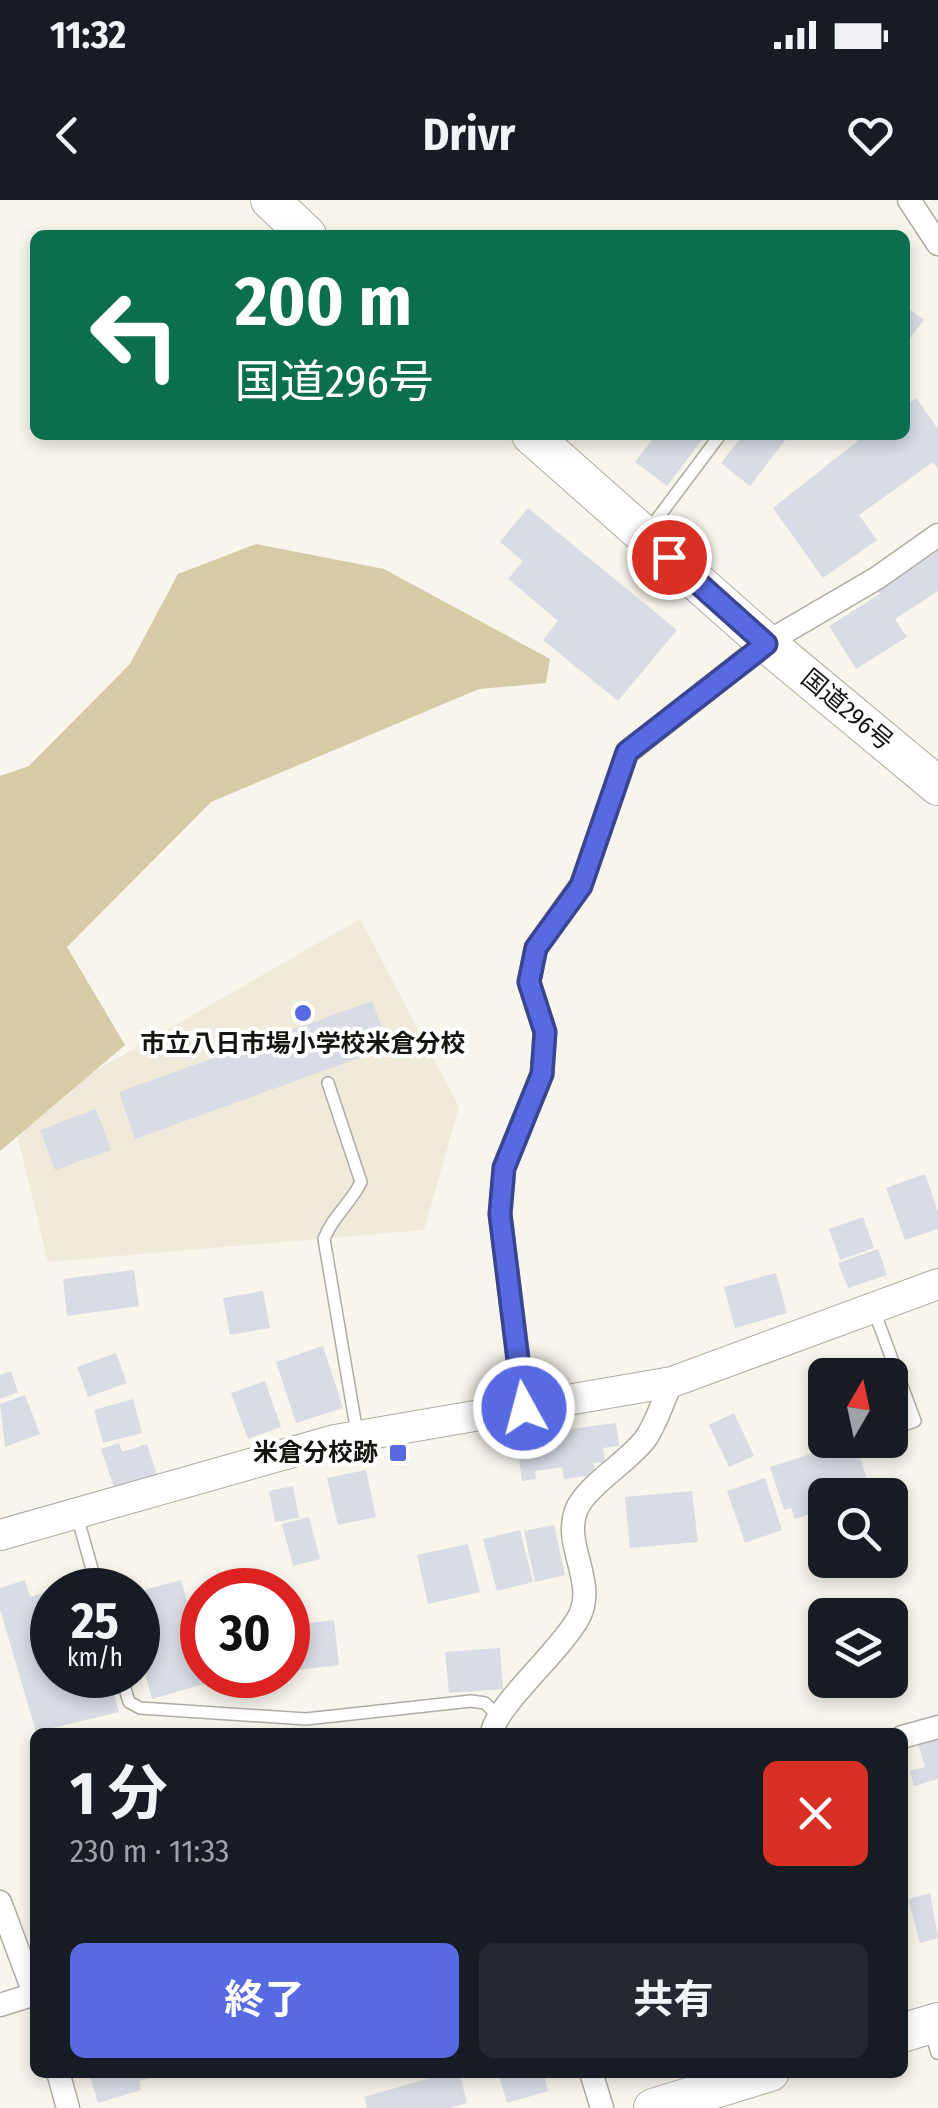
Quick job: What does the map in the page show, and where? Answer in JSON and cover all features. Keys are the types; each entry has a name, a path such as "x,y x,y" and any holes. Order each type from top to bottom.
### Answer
{"highway":[{"path":"270,200 301,230"},
{"name":"国道296号","path":"537,440 766,644 938,786"},
{"path":"653,2108 750,2078"}],"street":[{"path":"909,200 938,244"},
{"path":"524,1408 500,1214 504,1168 542,1074 545,1032 529,982 536,948 581,886 627,752 766,644 878,578 938,535"},
{"path":"0,1535 357,1436 672,1382 938,1284"},
{"path":"494,1723 577,1621 586,1602 573,1530 576,1508 646,1438 672,1382"},
{"path":"908,1735 938,1726"},
{"path":"0,1902 30,1981"},
{"path":"0,2004 30,1995"},
{"path":"60,2078 68,2108"},
{"path":"592,2078 602,2108"}],"lane":[{"path":"644,536 716,440"},
{"path":"328,1082 362,1182 352,1202 330,1224 324,1239 357,1436"},
{"path":"873,1308 892,1358"},
{"path":"908,1401 915,1420 908,1423"},
{"path":"76,1512 92,1568"},
{"path":"128,1698 140,1708 306,1719 471,1701 485,1703 494,1723"}],"shaded area":[{"path":"256,544 384,569 550,659 546,683 479,689 211,802 67,947 125,1045 0,1151 0,776 29,766 130,664 178,574"},
{"name":"市立八日市場小学校米倉分校","path":"360,919 459,1107 424,1230 48,1262 13,1118"}],"building":[{"path":"910,310 924,320 910,338"},
{"path":"916,398 938,429 938,469 933,462 859,515 877,540 823,578 773,508 859,440 910,440 910,402"},
{"path":"652,440 702,440 667,486 635,462"},
{"path":"739,440 785,440 750,486 721,463"},
{"path":"528,508 677,630 618,701 543,640 558,621 508,579 523,561 500,542"},
{"path":"938,550 938,591 895,619 907,637 856,669 829,626 880,594 876,589"},
{"path":"372,1001 389,1047 135,1139 119,1092"},
{"path":"96,1109 111,1150 55,1170 40,1130"},
{"path":"925,1174 938,1212 938,1229 905,1240 886,1188"},
{"path":"863,1217 874,1248 840,1260 829,1229"},
{"path":"878,1249 887,1275 848,1288 838,1263"},
{"path":"134,1270 139,1306 67,1316 63,1279"},
{"path":"776,1273 787,1313 735,1328 724,1287"},
{"path":"263,1291 270,1328 230,1335 223,1298"},
{"path":"323,1346 343,1408 296,1423 276,1362"},
{"path":"116,1353 127,1383 88,1397 77,1367"},
{"path":"11,1371 18,1392 0,1399 0,1375"},
{"path":"265,1381 281,1427 248,1439 231,1393"},
{"path":"25,1395 40,1434 5,1447 0,1404"},
{"path":"133,1399 142,1433 103,1443 94,1410"},
{"path":"734,1413 754,1456 729,1467 709,1425"},
{"path":"616,1423 619,1446 603,1448 605,1462 594,1463 595,1475 564,1479 562,1467 535,1471 536,1479 522,1481 516,1436"},
{"path":"119,1443 122,1452 147,1444 157,1474 114,1487 101,1449"},
{"path":"808,1455 808,1458 860,1458 867,1478 808,1478 808,1515 795,1519 791,1508 784,1510 770,1467"},
{"path":"366,1470 376,1517 338,1525 327,1478"},
{"path":"765,1478 782,1530 745,1543 727,1491"},
{"path":"293,1486 299,1518 275,1522 269,1491"},
{"path":"692,1491 698,1542 630,1548 625,1497"},
{"path":"309,1517 320,1559 293,1566 282,1524"},
{"path":"554,1525 565,1575 535,1582 524,1531"},
{"path":"520,1530 533,1582 497,1591 483,1539"},
{"path":"468,1544 480,1592 428,1604 417,1555"},
{"path":"25,1580 30,1597 30,1698 115,1698 119,1712 53,1728 35,1728 0,1609 0,1588"},
{"path":"180,1580 180,1691 160,1697 160,1586"},
{"path":"334,1620 339,1665 310,1668 310,1623"},
{"path":"500,1648 503,1689 449,1693 445,1652"},
{"path":"938,1737 938,1779 914,1786 910,1771 925,1767 918,1743"},
{"path":"930,1893 938,1938 920,1943 908,1899"},
{"path":"91,2078 150,2078 139,2081 141,2090 98,2103"},
{"path":"430,2078 461,2078 467,2103 450,2108 367,2108 364,2097"},
{"path":"500,2078 545,2078 548,2091 507,2103"}],"place":[{"name":"市立八日市場小学校米倉分校","path":"303,1013"},
{"name":"米倉分校跡","path":"398,1453"}],"route":[{"path":"524,1408 500,1214 504,1168 542,1074 545,1032 529,982 536,948 581,886 627,752 766,644 669,557"}]}
